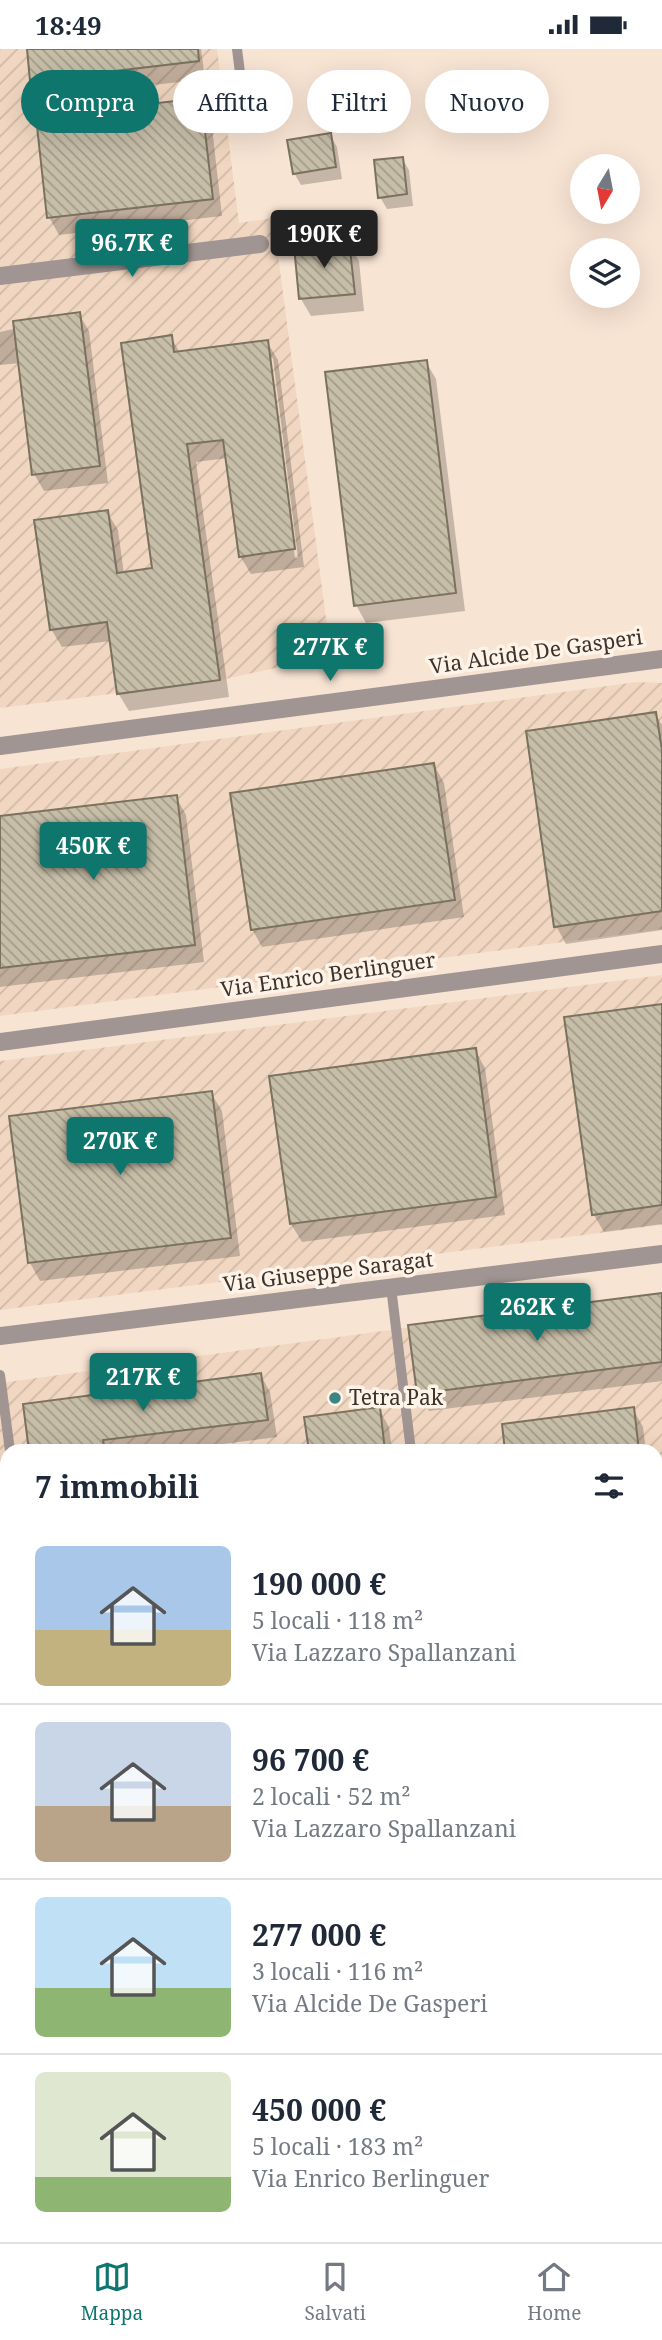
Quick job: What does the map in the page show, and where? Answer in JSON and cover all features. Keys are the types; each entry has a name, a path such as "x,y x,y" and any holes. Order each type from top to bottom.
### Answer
{"street":[{"path":"0,275 260,244"},
{"name":"Via Alcide De Gasperi","path":"0,746 662,659"},
{"name":"Via Enrico Berlinguer","path":"0,1042 662,954"},
{"name":"Via Giuseppe Saragat","path":"0,1336 662,1254"}],"lane":[{"path":"237,49 240,70"},
{"path":"391,1287 410,1444"},
{"path":"0,1375 9,1444"}],"shaded area":[{"path":"0,49 217,49 220,70 173,70 173,133 228,133 239,223 273,218 331,656 220,680 0,708"},
{"path":"637,682 662,683 662,929 0,1016 0,769"},
{"path":"662,975 662,1225 0,1310 0,1061"},
{"path":"662,1293 662,1444 0,1444 0,1383"}],"building":[{"path":"27,49 198,49 199,61 123,70 29,70"},
{"path":"173,101 173,133 205,133 213,199 47,218 38,133 159,133 159,103"},
{"path":"331,133 336,167 293,174 287,140"},
{"path":"403,157 407,194 378,198 374,160"},
{"path":"349,241 355,294 299,299 294,246"},
{"path":"80,312 100,466 32,475 13,321"},
{"path":"172,335 174,352 268,340 295,549 239,557 223,440 187,444 220,680 117,694 107,622 50,630 34,520 108,510 117,573 152,568 121,343"},
{"path":"427,360 456,593 354,606 325,372"},
{"path":"656,712 662,750 662,911 554,927 526,731"},
{"path":"434,763 455,900 251,930 230,793"},
{"path":"177,795 195,945 0,968 0,816"},
{"path":"662,1004 662,1205 592,1215 564,1017"},
{"path":"476,1048 496,1197 290,1224 269,1076"},
{"path":"212,1091 231,1238 28,1263 9,1116"},
{"path":"662,1293 662,1362 417,1394 408,1325"},
{"path":"261,1373 268,1420 103,1440 104,1444 28,1444 23,1404"},
{"path":"380,1407 384,1444 308,1444 304,1417"},
{"path":"634,1407 638,1444 504,1444 502,1424"}],"place":[{"name":"Tetra Pak","path":"335,1398"}]}
